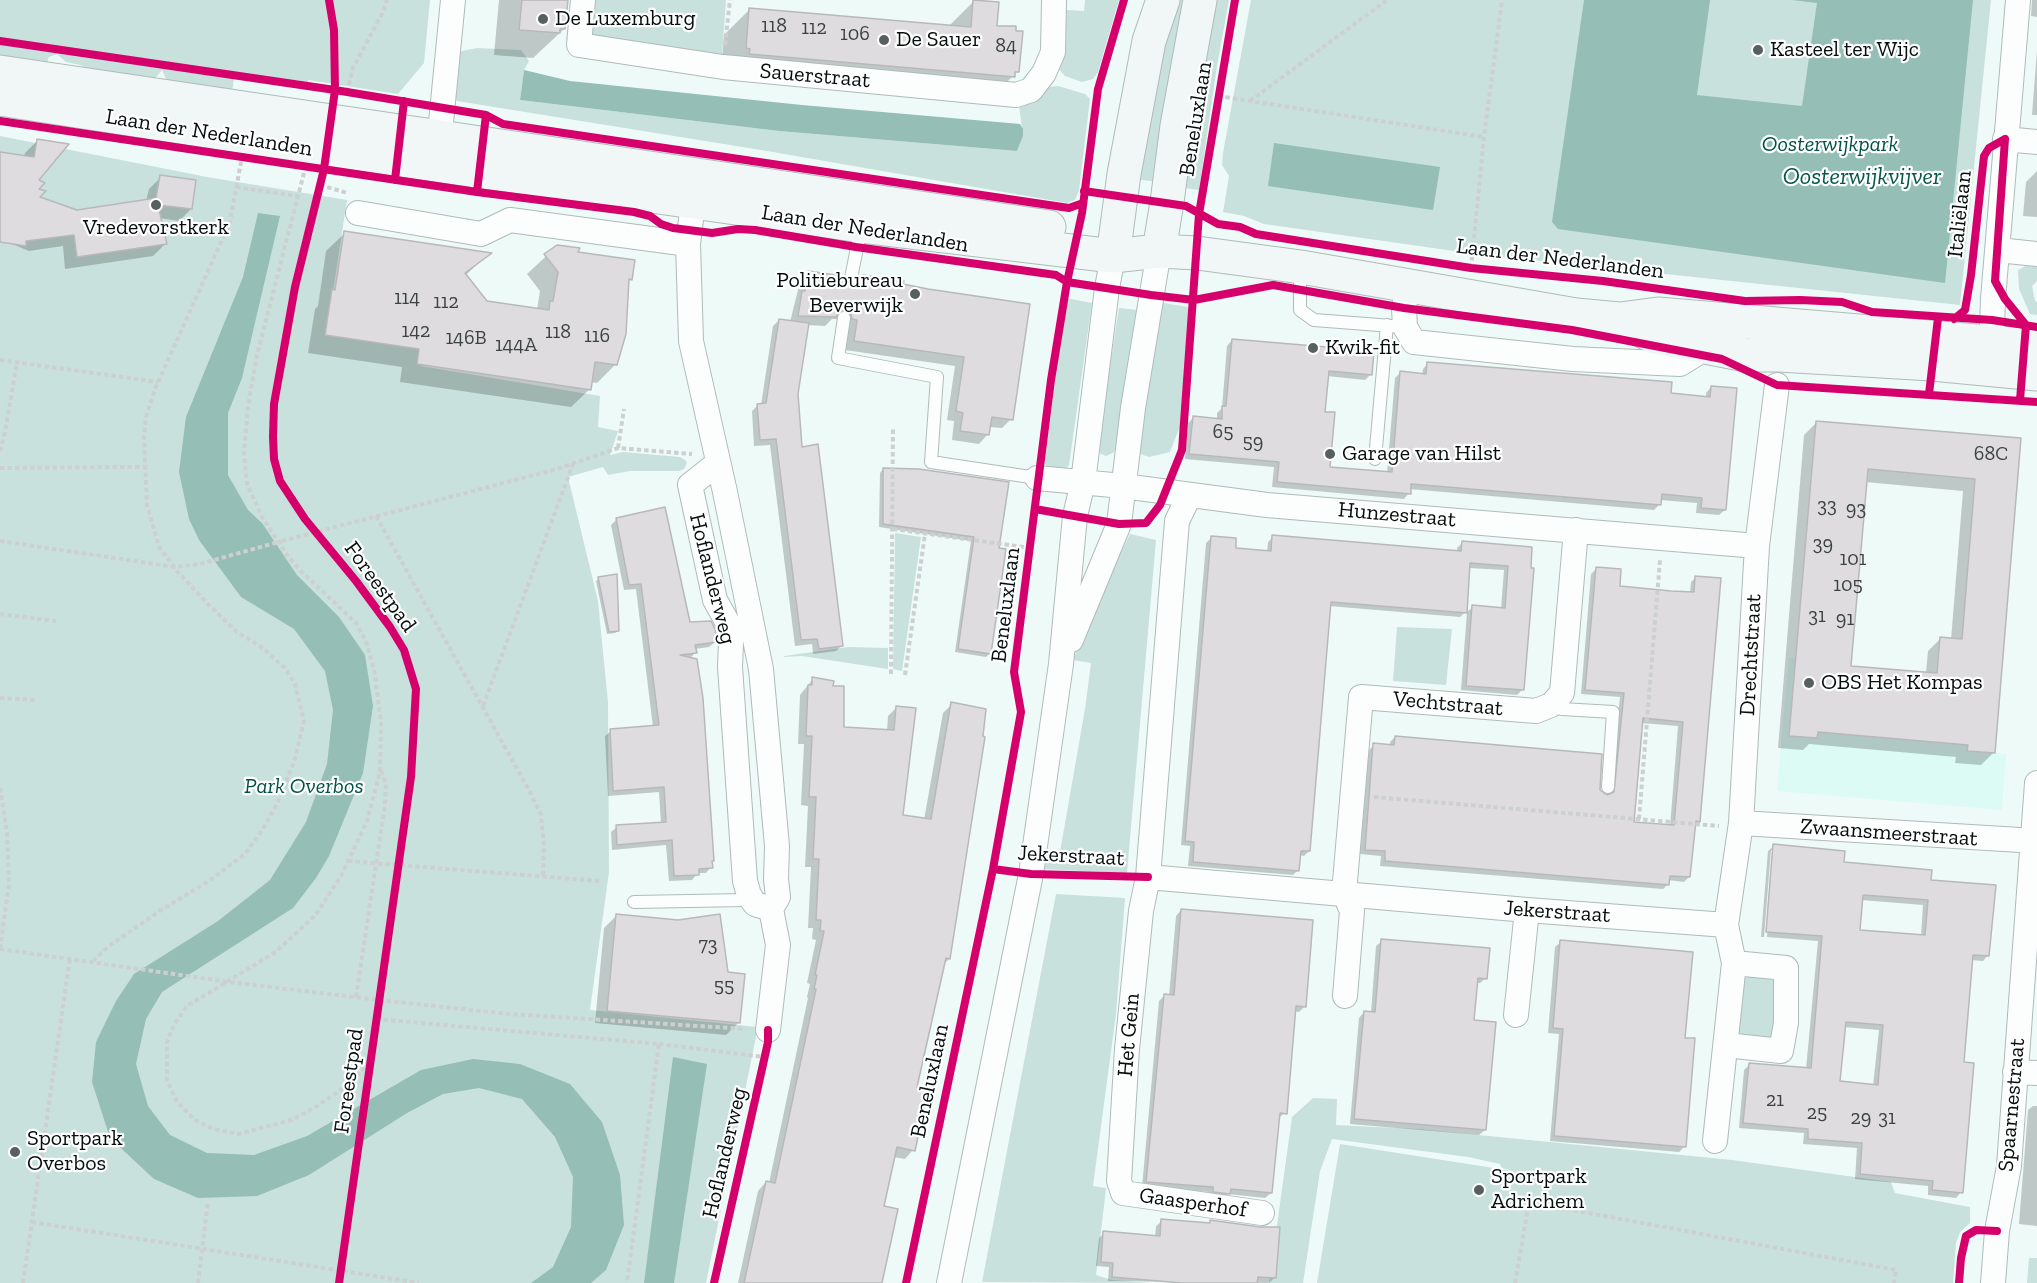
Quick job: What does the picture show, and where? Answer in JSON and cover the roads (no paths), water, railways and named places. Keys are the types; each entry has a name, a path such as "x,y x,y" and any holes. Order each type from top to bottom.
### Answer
{"main road":[{"name":"Beneluxlaan","path":"1115,247 1124,174 1149,41 1163,0"},
{"name":"Beneluxlaan","path":"1159,251 1177,126 1200,0"},
{"name":"Laan der Nederlanden","path":"0,72 325,139"},
{"name":"Laan der Nederlanden","path":"0,99 439,151 695,188 862,220 1115,247 1197,253 1300,267 1576,315 1620,320 1654,337 1700,332 1746,355 1932,364 1991,356 2037,346"},
{"name":"Laan der Nederlanden","path":"1991,356 2037,374"}],"street":[{"path":"439,151 453,0"},
{"name":"Sauerstraat","path":"583,0 579,45 723,67 1016,95 1031,90 1044,73 1053,52 1054,0"},
{"name":"Italiëlaan","path":"1991,356 2005,139 2018,0"},
{"path":"2005,139 2037,142"},
{"name":"Hoflanderweg","path":"695,188 688,244 690,341 761,669 777,846 778,897 756,898"},
{"path":"358,213 481,234 510,220 688,244"},
{"name":"Beneluxlaan","path":"949,1283 1031,874 1061,664 1075,516 1083,482 1107,288 1115,247"},
{"path":"1998,250 2037,254"},
{"name":"Beneluxlaan","path":"1061,664 1119,524 1146,326 1159,251"},
{"path":"1407,287 1404,308 1396,326 1414,342 1573,359 1680,364 1696,354 1700,332"},
{"name":"Drechtstraat","path":"1726,925 1741,825 1758,546 1777,385"},
{"name":"Hoflanderweg","path":"717,459 690,485 715,600 729,625 730,667 756,898 778,945 768,1030"},
{"name":"Hunzestraat","path":"1038,478 1123,486 1278,506 1758,546"},
{"path":"1148,877 1178,521 1189,496"},
{"path":"1551,705 1562,693 1576,530"},
{"name":"Vechtstraat","path":"1345,996 1352,911 1344,894 1361,697 1536,711 1551,705"},
{"name":"Spaarnestraat","path":"1993,1283 1997,1231 2026,1072 2037,783"},
{"name":"Zwaansmeerstraat","path":"1741,825 2034,842"},
{"name":"Jekerstraat","path":"1148,877 1726,925"},
{"name":"Het Gein","path":"1124,1193 1119,1181 1127,1049 1141,911 1148,877"},
{"path":"1516,1015 1527,910"},
{"path":"1715,1142 1734,963 1726,925"},
{"path":"1726,1045 1781,1051 1786,1023 1786,968 1734,963"},
{"name":"Gaasperhof","path":"1124,1193 1262,1213"}],"lane":[{"path":"851,278 862,220"},
{"path":"1300,267 1300,310 1314,320 1396,326 1375,459"},
{"path":"844,318 838,358 937,377 931,462 1038,478"},
{"path":"1551,705 1562,709 1613,712 1608,787"},
{"path":"634,902 756,898"}],"water":[{"name":"Oosterwijkvijver","path":"1584,0 1710,0 1697,95 1802,106 1817,3 1792,0 1973,0 1945,283 1558,229 1552,222"},
{"path":"524,70 570,81 802,105 1020,124 1023,136 1017,151 779,131 520,100"},
{"path":"1274,143 1440,167 1433,210 1268,186"},
{"path":"258,213 280,216 242,378 228,413 228,475 248,510 262,523 297,575 339,617 365,655 373,706 363,773 329,856 316,878 293,908 162,992 146,1019 136,1064 148,1106 170,1135 207,1153 254,1155 307,1136 421,1070 473,1059 520,1064 570,1084 602,1122 620,1175 624,1225 606,1270 591,1283 531,1283 553,1267 571,1227 573,1177 555,1137 522,1099 479,1088 443,1094 407,1113 309,1175 257,1196 198,1198 154,1179 110,1138 92,1082 96,1042 116,1001 134,974 218,921 270,880 306,822 327,764 333,710 325,671 294,629 241,597 199,540 189,519 179,472 186,417 243,277"},
{"path":"673,1057 707,1064 674,1283 644,1283"}],"place":[{"name":"De Luxemburg","path":"543,19"},
{"name":"De Sauer","path":"884,40"},
{"name":"Kasteel ter Wijc","path":"1758,50"},
{"name":"Vredevorstkerk","path":"156,205"},
{"name":"Politiebureau Beverwijk","path":"915,294"},
{"name":"Kwik-fit","path":"1313,348"},
{"name":"Garage van Hilst","path":"1330,454"},
{"name":"OBS Het Kompas","path":"1809,683"},
{"name":"Sportpark Overbos","path":"15,1152"},
{"name":"Sportpark Adrichem","path":"1479,1190"}],"park label":[{"name":"Oosterwijkpark","path":"1830,145"},
{"name":"Park Overbos","path":"304,787"}]}
